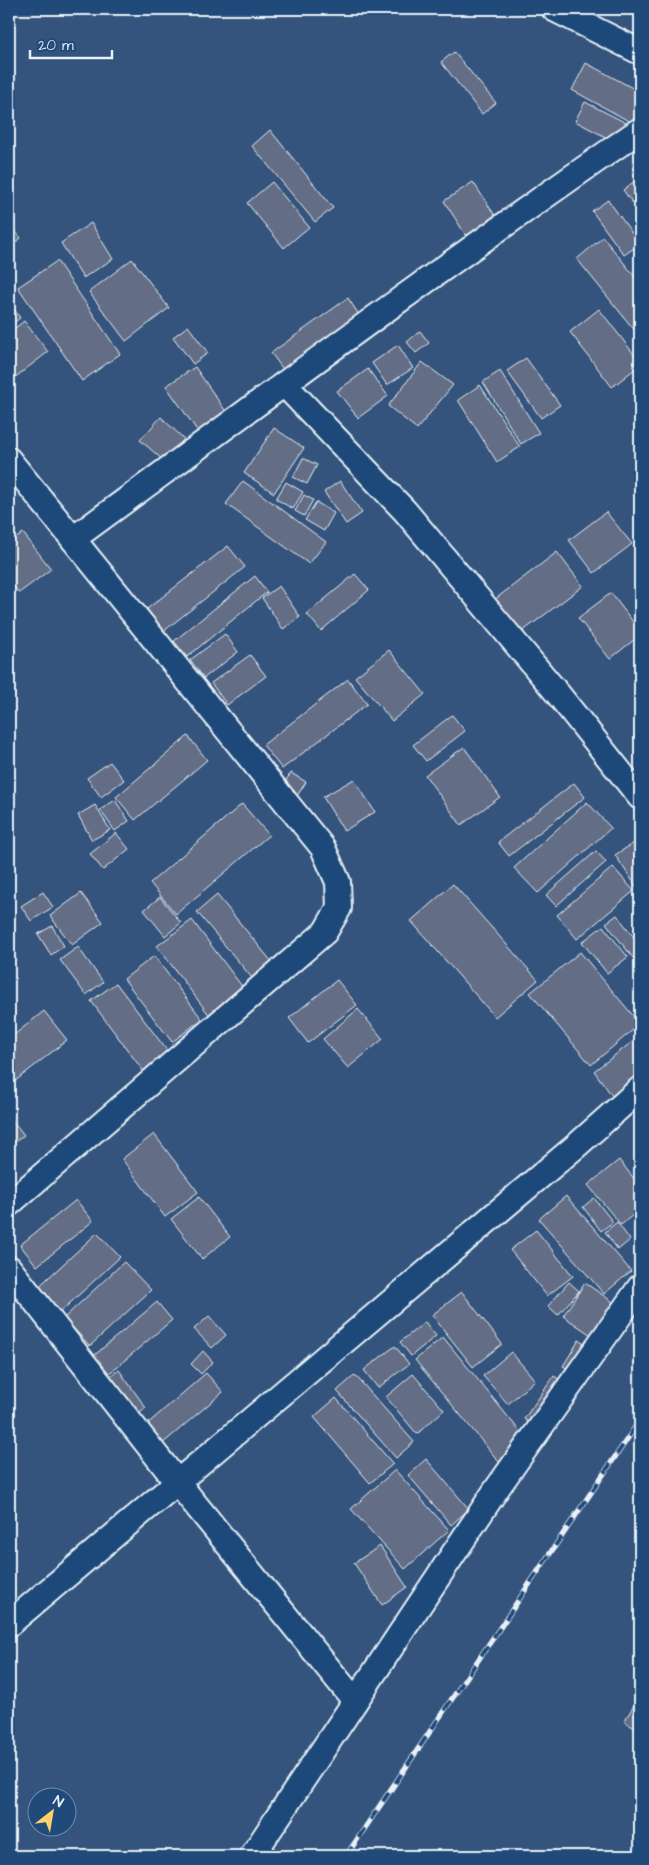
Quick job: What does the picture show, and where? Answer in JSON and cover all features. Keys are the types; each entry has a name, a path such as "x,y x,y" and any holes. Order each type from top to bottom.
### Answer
{"street":[{"path":"554,9 640,52"},
{"path":"73,539 557,187 640,130"},
{"path":"284,384 405,511 558,694 640,797"},
{"path":"9,460 323,848 338,882 339,908 325,932 9,1204"},
{"path":"9,1624 576,1146 640,1089"},
{"path":"9,1268 178,1483 355,1701"},
{"path":"252,1856 498,1487 640,1287"}],"building":[{"path":"454,52 496,103 482,114 441,62"},
{"path":"586,63 640,92 640,123 638,126 572,90"},
{"path":"585,102 636,128 617,143 575,121"},
{"path":"270,130 333,208 315,222 252,146"},
{"path":"640,177 640,213 623,190"},
{"path":"272,182 309,227 284,248 247,203"},
{"path":"473,182 500,223 471,243 444,201"},
{"path":"608,200 640,244 624,255 592,211"},
{"path":"91,223 113,259 83,278 61,243"},
{"path":"9,224 21,238 9,248"},
{"path":"603,237 640,283 640,337 577,259"},
{"path":"132,259 169,308 126,341 89,292"},
{"path":"57,261 120,354 82,381 18,287"},
{"path":"348,298 361,318 285,372 271,353"},
{"path":"9,301 20,318 9,326"},
{"path":"599,309 640,362 640,365 612,387 570,332"},
{"path":"24,321 48,352 9,382 9,333"},
{"path":"188,326 208,353 193,364 173,337"},
{"path":"420,331 429,343 416,353 407,342"},
{"path":"398,345 413,368 387,385 372,363"},
{"path":"526,358 560,405 541,418 507,371"},
{"path":"422,362 453,385 417,429 388,406"},
{"path":"195,367 229,416 201,436 166,386"},
{"path":"368,369 388,396 358,418 337,391"},
{"path":"500,371 539,433 521,444 483,382"},
{"path":"480,385 520,447 497,462 458,400"},
{"path":"161,417 184,439 164,461 140,440"},
{"path":"274,428 304,448 274,493 244,473"},
{"path":"303,458 317,465 307,484 293,477"},
{"path":"243,481 326,542 309,564 226,504"},
{"path":"340,481 362,513 346,524 324,492"},
{"path":"286,482 303,492 293,509 276,499"},
{"path":"304,495 313,500 304,516 295,511"},
{"path":"316,502 334,513 324,531 305,520"},
{"path":"606,512 632,544 594,573 569,540"},
{"path":"23,533 51,569 19,593 9,580 9,544"},
{"path":"228,546 245,567 160,634 143,612"},
{"path":"557,552 583,586 519,634 494,600"},
{"path":"355,574 369,590 321,631 307,614"},
{"path":"255,576 267,592 187,657 174,641"},
{"path":"279,586 300,617 283,629 262,598"},
{"path":"611,593 640,631 640,635 610,659 578,618"},
{"path":"225,634 238,652 204,678 190,660"},
{"path":"389,650 425,694 392,721 355,677"},
{"path":"250,655 266,676 227,705 211,683"},
{"path":"348,679 367,704 282,769 263,745"},
{"path":"452,715 465,731 426,761 413,745"},
{"path":"188,736 207,760 135,820 116,797"},
{"path":"464,747 500,797 461,825 425,775"},
{"path":"110,762 124,780 101,797 87,778"},
{"path":"291,773 306,782 297,796 282,786"},
{"path":"354,779 375,812 344,831 323,797"},
{"path":"574,783 585,797 509,856 498,842"},
{"path":"115,800 129,821 115,831 100,810"},
{"path":"587,802 611,828 538,893 514,868"},
{"path":"242,804 269,835 176,914 150,883"},
{"path":"95,805 110,830 92,840 78,815"},
{"path":"116,833 129,849 103,870 90,854"},
{"path":"634,843 640,852 640,887 638,889 615,855"},
{"path":"596,851 606,862 556,906 546,895"},
{"path":"613,867 634,891 577,939 557,915"},
{"path":"453,884 538,980 495,1017 411,921"},
{"path":"43,892 53,907 31,921 21,906"},
{"path":"81,893 103,922 72,945 50,916"},
{"path":"217,895 272,962 252,978 197,912"},
{"path":"160,897 181,923 165,936 144,910"},
{"path":"617,915 640,945 640,953 633,958 606,923"},
{"path":"192,920 247,993 213,1020 157,946"},
{"path":"52,926 64,946 51,955 38,934"},
{"path":"603,926 628,957 607,973 582,942"},
{"path":"78,947 103,982 86,995 60,960"},
{"path":"580,952 640,1024 591,1065 530,993"},
{"path":"154,956 202,1019 172,1042 124,979"},
{"path":"337,980 357,1005 308,1043 289,1018"},
{"path":"116,983 172,1057 147,1076 91,1001"},
{"path":"358,1009 383,1039 348,1068 323,1039"},
{"path":"44,1011 67,1040 9,1086 9,1039"},
{"path":"640,1036 640,1083 616,1101 594,1071"},
{"path":"9,1116 24,1135 9,1147"},
{"path":"154,1134 198,1192 165,1217 122,1159"},
{"path":"619,1160 640,1186 640,1209 621,1225 588,1185"},
{"path":"566,1196 631,1271 604,1294 539,1219"},
{"path":"199,1197 230,1237 202,1259 171,1219"},
{"path":"594,1198 613,1222 601,1231 583,1207"},
{"path":"76,1200 93,1221 37,1266 20,1245"},
{"path":"617,1222 630,1240 618,1250 605,1232"},
{"path":"536,1230 573,1276 547,1296 510,1250"},
{"path":"97,1233 120,1257 57,1315 34,1291"},
{"path":"124,1262 151,1290 90,1346 64,1318"},
{"path":"569,1282 579,1291 558,1315 548,1306"},
{"path":"585,1283 616,1304 594,1337 563,1316"},
{"path":"462,1292 502,1344 473,1367 432,1315"},
{"path":"157,1302 172,1320 105,1377 90,1359"},
{"path":"209,1316 226,1335 212,1348 194,1329"},
{"path":"425,1322 436,1336 411,1356 400,1342"},
{"path":"443,1337 527,1440 500,1463 415,1360"},
{"path":"579,1340 590,1346 575,1373 563,1366"},
{"path":"395,1346 409,1364 378,1388 364,1370"},
{"path":"203,1351 213,1362 201,1374 191,1364"},
{"path":"511,1352 535,1380 508,1404 483,1376"},
{"path":"119,1370 146,1408 132,1419 104,1380"},
{"path":"206,1373 223,1392 161,1445 145,1426"},
{"path":"413,1374 444,1410 417,1434 386,1397"},
{"path":"355,1375 414,1442 396,1458 337,1391"},
{"path":"554,1376 566,1384 536,1427 524,1419"},
{"path":"336,1398 393,1464 370,1483 314,1417"},
{"path":"426,1459 469,1509 451,1525 408,1475"},
{"path":"395,1470 449,1530 405,1569 351,1509"},
{"path":"380,1546 407,1587 382,1605 354,1563"},
{"path":"640,1696 640,1732 624,1721"}],"railway":[{"path":"346,1856 640,1420"}]}
